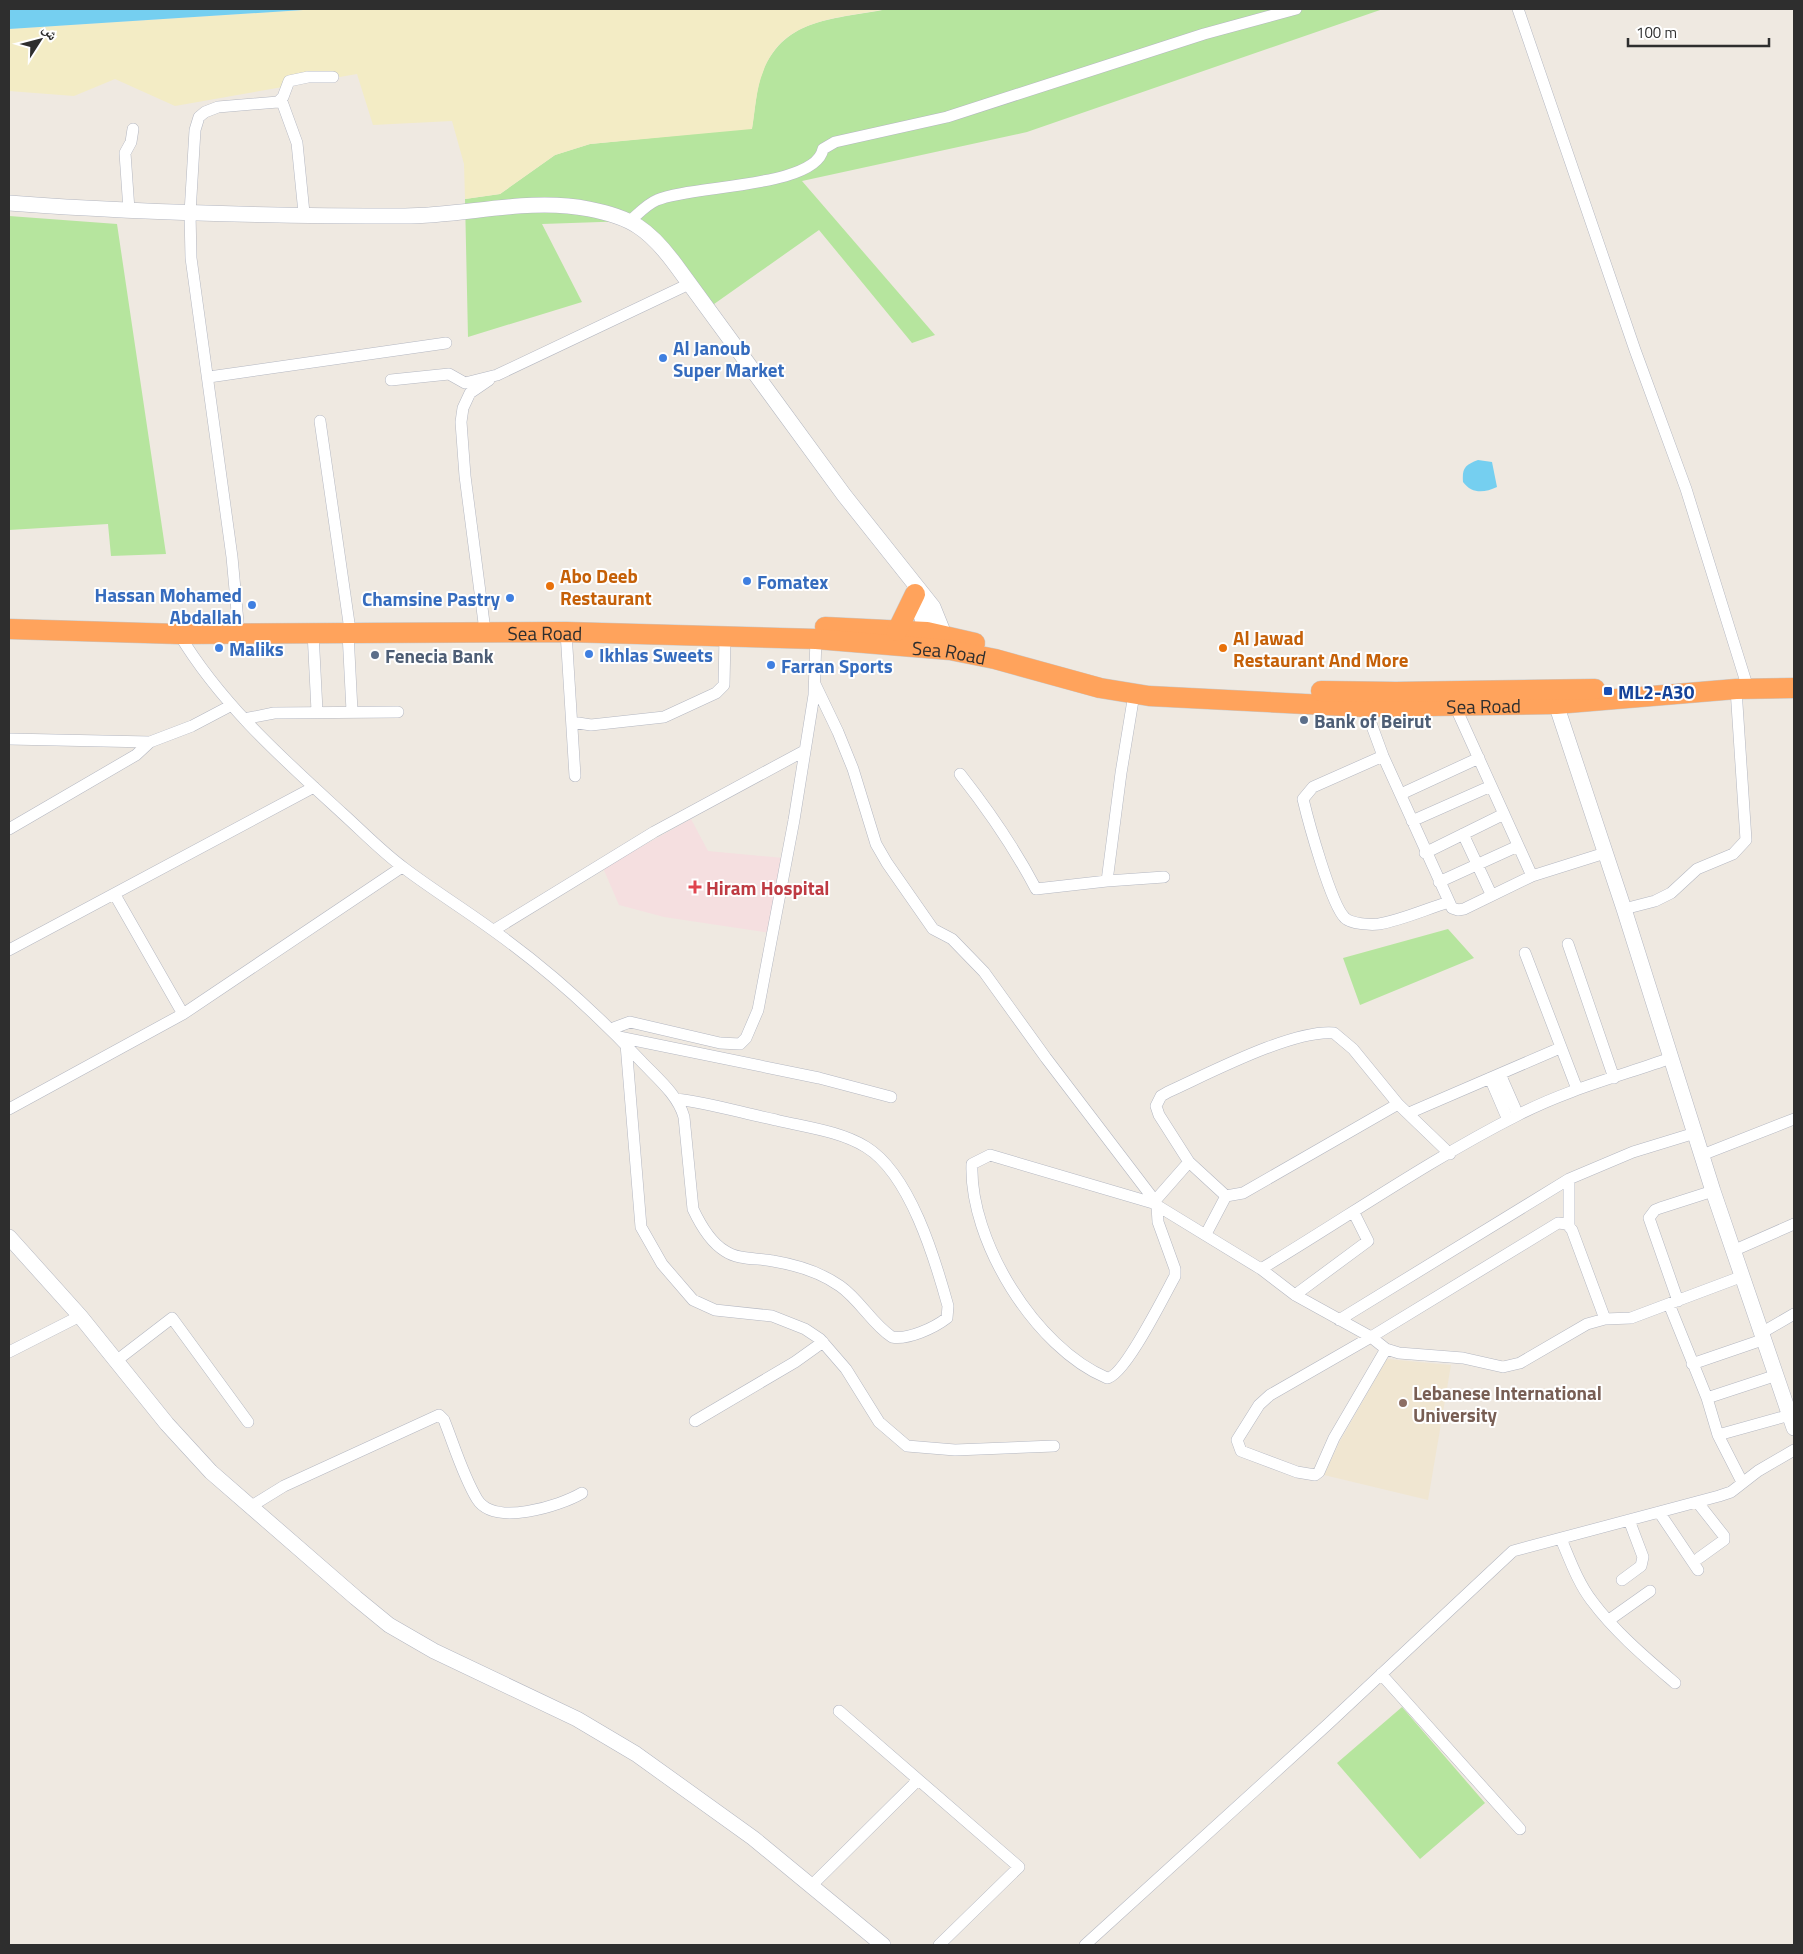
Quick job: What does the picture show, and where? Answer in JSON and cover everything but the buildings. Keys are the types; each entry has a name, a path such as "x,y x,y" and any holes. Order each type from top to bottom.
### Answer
{"highway":[{"path":"897,631 915,590"},
{"name":"Sea Road","path":"9,618 239,627 313,632 417,621 666,623 897,631 1098,674 1175,688 1556,696"},
{"name":"Sea Road","path":"9,629 179,634 239,627 349,628 938,641 1100,688 1134,694 1192,700 1365,707 1455,706 1556,696 1584,689 1741,686 1794,688"},
{"name":"Sea Road","path":"1741,686 1794,680"}],"main road":[{"path":"9,203 190,213 406,216 560,205 588,209 630,221 648,232 660,244 774,402 915,590 933,607 938,641"},
{"path":"1556,696 1713,1191 1735,1250 1792,1422"},
{"path":"9,1237 80,1316 187,1447 250,1507 389,1624 466,1668 600,1731 749,1835 883,1945"}],"street":[{"path":"630,221 657,200 761,181 800,171 816,162 822,156 824,149 836,142 946,117 1204,34 1296,9"},
{"path":"1518,9 1635,350 1686,489 1741,686 1746,840 1732,854 1697,869 1671,893 1655,901 1624,909"},
{"path":"304,214 297,143 281,100 289,81 308,77 332,77"},
{"path":"239,627 209,377 191,258 190,213 195,130 199,117 205,112 218,107 274,103 281,100"},
{"path":"129,210 125,153 131,142 133,129"},
{"path":"484,623 465,476 462,422 463,408 470,393 497,375 689,284"},
{"path":"209,377 446,343"},
{"path":"391,380 449,374 465,383 497,375"},
{"path":"320,421 349,628 352,711"},
{"path":"313,632 317,711"},
{"path":"566,632 575,776"},
{"path":"179,634 201,668 230,706 314,787 402,867 494,930 546,972 618,1037 676,1099 684,1118 693,1209 699,1222 720,1248 736,1256 799,1266 815,1272 840,1286 861,1303 892,1337 899,1338 915,1333 946,1318 948,1306 926,1234 903,1190 879,1157 855,1141 825,1132 719,1106 676,1099"},
{"path":"572,722 591,725 664,717 716,693 724,685 725,637"},
{"path":"816,639 815,684 792,829 758,1010 746,1038 740,1044 720,1043 630,1022 618,1037 641,1227 662,1264 686,1294 702,1306 715,1310 772,1316 805,1329 823,1342 846,1369 878,1422 906,1446 955,1450 1054,1446"},
{"path":"815,684 853,769 876,844 887,863 933,929 952,939 984,972 1155,1203 1158,1222 1175,1270 1175,1276 1130,1355 1117,1374 1107,1378 1061,1348 1048,1336 1008,1287 986,1236 971,1186 972,1164 990,1155 1155,1203 1261,1270 1295,1296 1371,1338 1386,1349 1399,1353 1463,1358 1504,1367 1520,1363 1587,1324 1605,1319 1631,1318 1743,1276"},
{"path":"1107,880 1121,773 1134,694"},
{"path":"9,829 136,755 150,742 192,726 230,706"},
{"path":"1455,706 1532,876"},
{"path":"1365,707 1383,756 1452,908 1458,910 1532,876 1605,853"},
{"path":"244,719 274,713 317,711 398,712"},
{"path":"9,739 150,742"},
{"path":"494,930 654,832 804,751"},
{"path":"1383,756 1313,787 1303,799 1325,872 1338,906 1345,918 1378,924 1448,902"},
{"path":"1401,794 1479,758"},
{"path":"960,774 997,823 1018,855 1036,889 1107,880 1164,877"},
{"path":"1412,820 1491,786"},
{"path":"9,950 314,787"},
{"path":"1426,852 1504,814"},
{"path":"1463,834 1491,894"},
{"path":"1439,882 1518,846"},
{"path":"9,1109 183,1014 402,867"},
{"path":"115,895 183,1014"},
{"path":"1568,944 1614,1078"},
{"path":"1525,953 1577,1089"},
{"path":"1226,1196 1189,1162 1159,1115 1156,1106 1160,1096 1252,1055 1305,1034 1334,1033 1342,1038 1398,1104 1450,1154"},
{"path":"618,1037 819,1078 891,1097"},
{"path":"1409,1114 1560,1048"},
{"path":"1261,1270 1450,1154 1513,1118 1577,1089 1671,1058"},
{"path":"1495,1076 1513,1118"},
{"path":"1226,1196 1243,1193 1398,1104"},
{"path":"1702,1155 1794,1119"},
{"path":"1339,1320 1569,1179 1633,1152 1695,1133"},
{"path":"1155,1203 1189,1162"},
{"path":"1569,1179 1569,1226"},
{"path":"1713,1191 1655,1210 1649,1218 1692,1364 1707,1398 1718,1434 1742,1482"},
{"path":"1206,1234 1226,1196"},
{"path":"1295,1296 1347,1256 1366,1245 1368,1241 1354,1213"},
{"path":"1386,1349 1334,1438 1315,1476 1297,1472 1241,1451 1237,1440 1264,1400 1320,1365 1371,1338 1558,1223 1564,1222 1569,1226 1580,1248 1605,1319"},
{"path":"1735,1250 1794,1224"},
{"path":"1692,1364 1764,1336 1794,1314"},
{"path":"9,1352 80,1316"},
{"path":"116,1361 172,1318 248,1422"},
{"path":"695,1421 795,1362 823,1342"},
{"path":"1707,1398 1777,1375"},
{"path":"250,1507 284,1486 438,1415 444,1420 478,1500 492,1509 512,1513 533,1510 582,1493"},
{"path":"1718,1434 1792,1422"},
{"path":"1085,1945 1381,1674 1512,1551 1698,1503 1731,1492 1742,1482 1794,1450"},
{"path":"1698,1503 1724,1536 1724,1540 1699,1558"},
{"path":"1659,1512 1698,1570"},
{"path":"1622,1580 1641,1566 1643,1557 1629,1520"},
{"path":"1561,1539 1574,1572 1592,1601 1638,1650 1675,1683"},
{"path":"1609,1620 1650,1591"},
{"path":"1381,1674 1520,1829"},
{"path":"839,1711 1019,1867 939,1945"},
{"path":"812,1885 918,1780"}],"shaded area":[{"name":"Hiram Hospital","path":"691,819 708,851 784,858 770,933 664,917 619,905 603,868"},
{"name":"Lebanese International University","path":"1387,1359 1451,1365 1428,1500 1324,1475 1340,1441"}],"green space":[{"path":"887,9 1383,9 1027,132 802,181 935,335 912,343 819,230 707,309 630,221 542,224 582,302 468,337 465,199 500,194 555,155 590,144 752,128 757,92 763,71 773,53 785,40 799,30 814,23"},
{"path":"9,216 117,224 166,554 111,556 108,524 9,530"},
{"path":"1448,929 1474,958 1360,1005 1343,958"},
{"path":"1402,1707 1485,1803 1420,1859 1337,1763"}],"sand":[{"path":"318,9 886,9 814,24 784,40 772,54 763,72 757,93 752,129 590,144 555,155 500,194 465,199 464,164 452,121 373,125 357,74 175,106 115,79 74,96 9,91 9,29"}],"water":[{"path":"9,9 318,9 9,29"},
{"path":"1478,460 1492,462 1497,487 1478,491 1470,489 1463,482 1465,468"}],"place":[{"name":"Al Janoub Super Market","path":"663,358"},
{"name":"Fomatex","path":"747,581"},
{"name":"Abo Deeb Restaurant","path":"550,586"},
{"name":"Chamsine Pastry","path":"510,598"},
{"name":"Hassan Mohamed Abdallah","path":"252,605"},
{"name":"Maliks","path":"219,648"},
{"name":"Al Jawad Restaurant And More","path":"1223,648"},
{"name":"Ikhlas Sweets","path":"589,654"},
{"name":"Fenecia Bank","path":"375,655"},
{"name":"Farran Sports","path":"771,665"},
{"name":"ML2-A30","path":"1608,691"},
{"name":"Bank of Beirut","path":"1304,720"},
{"name":"Hiram Hospital","path":"695,887"},
{"name":"Lebanese International University","path":"1403,1403"}]}
